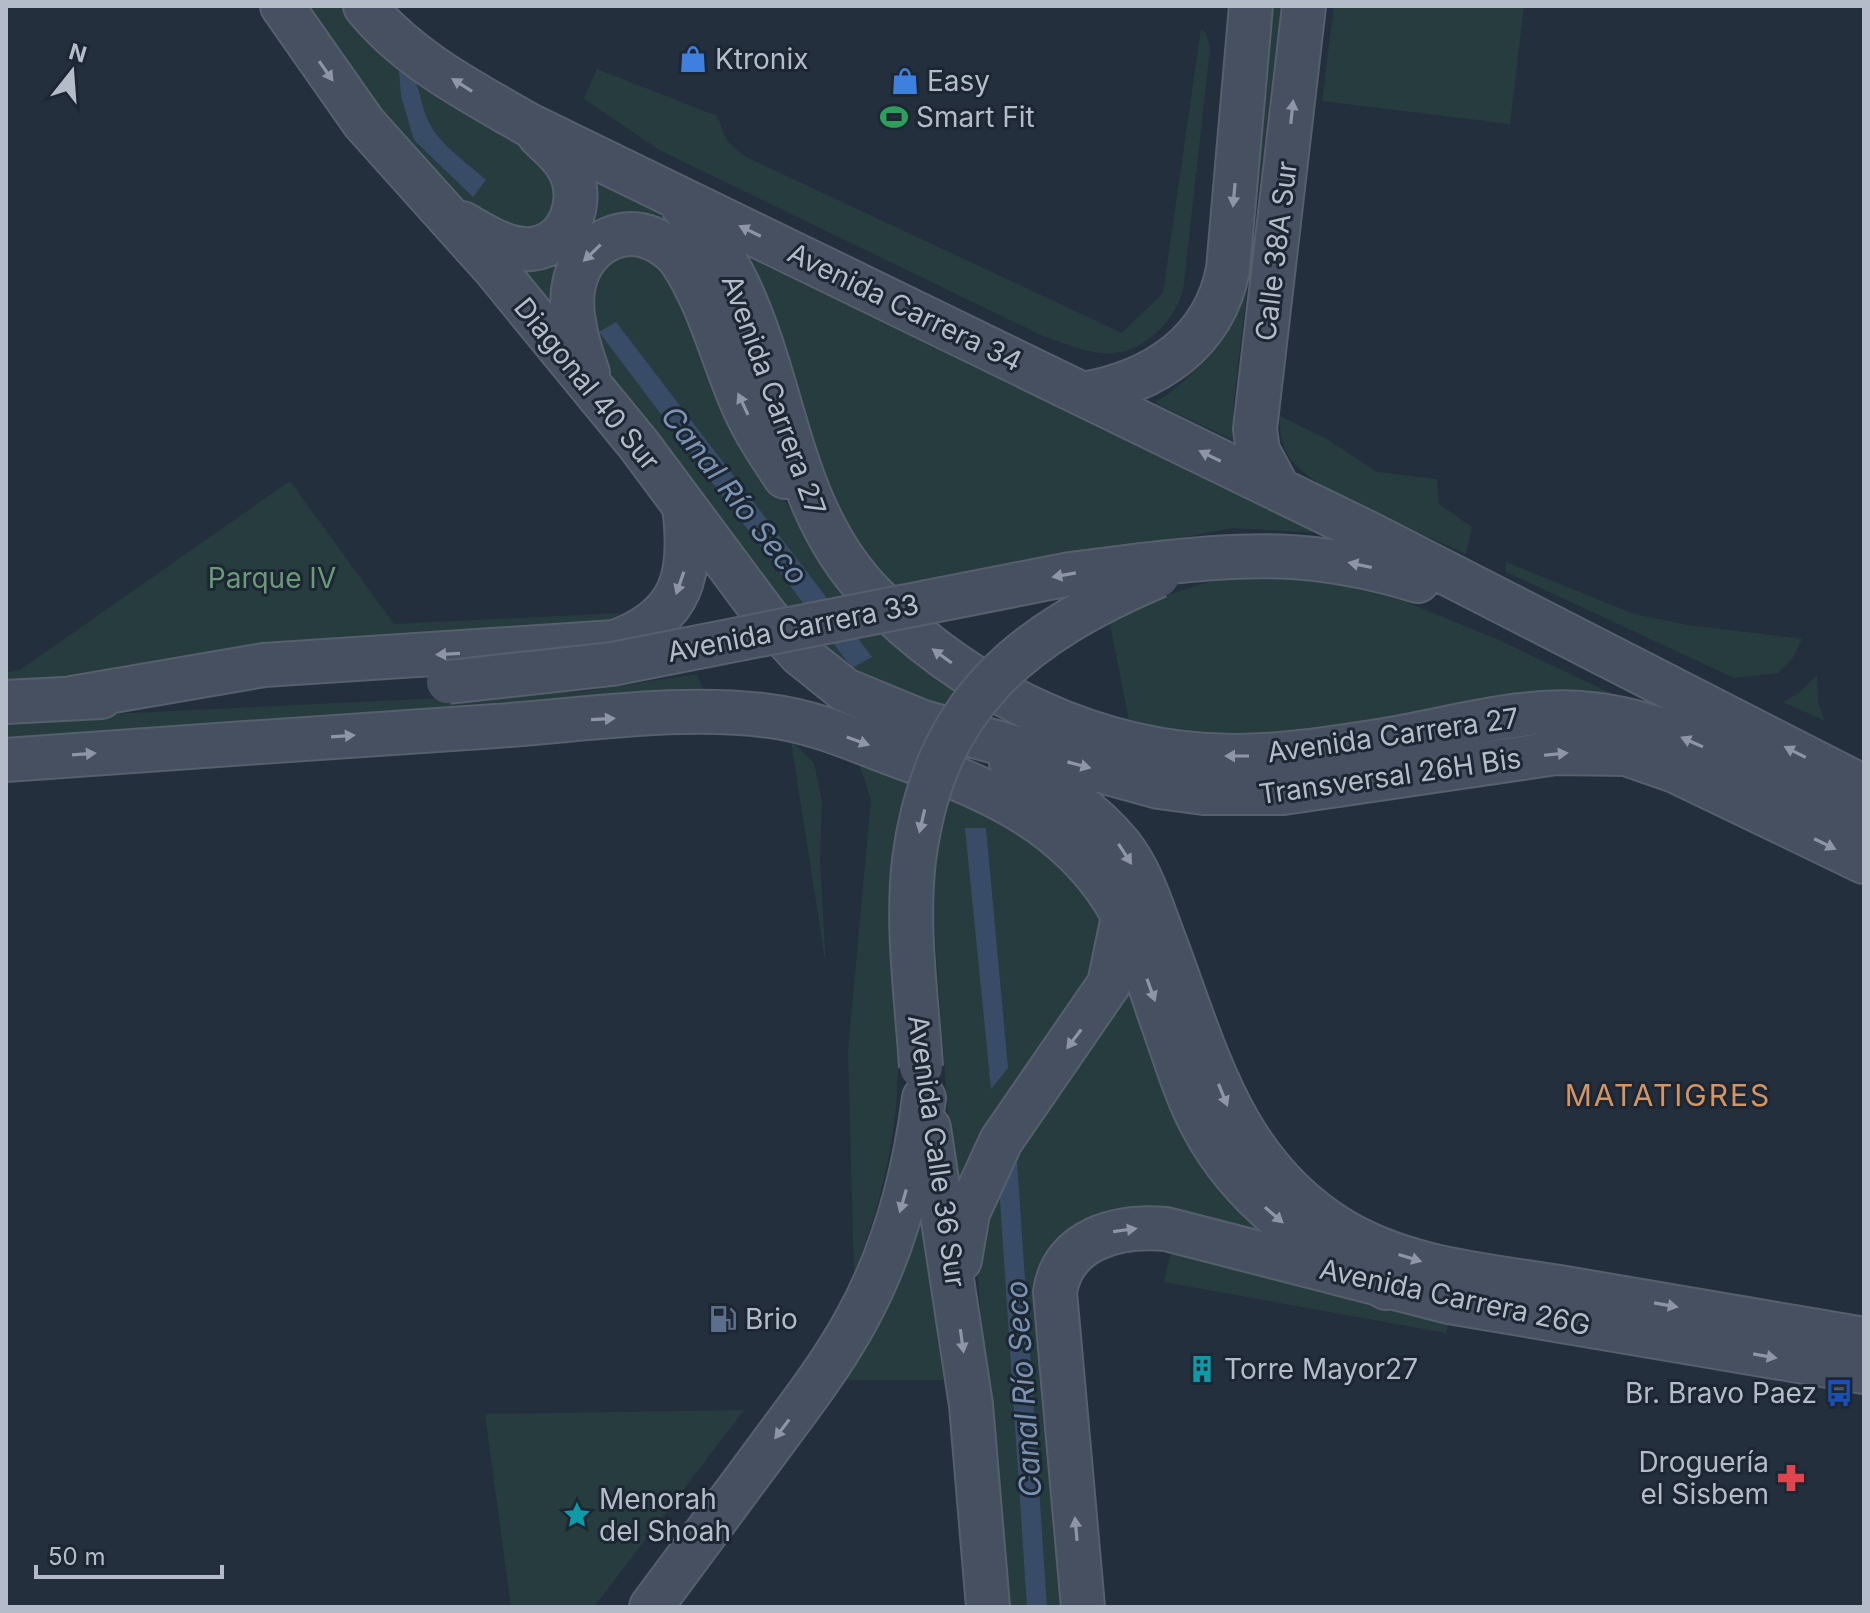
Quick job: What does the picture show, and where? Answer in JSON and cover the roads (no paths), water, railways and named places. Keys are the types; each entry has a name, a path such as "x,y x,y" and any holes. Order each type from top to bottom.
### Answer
{"main road":[{"name":"Diagonal 40 Sur","path":"282,6 364,123 593,390 766,616 800,654 845,690 923,722"},
{"path":"365,6 383,26 429,64 529,125 568,165 575,186 573,216 558,237 530,249 509,245 446,215"},
{"name":"Calle 38A Sur","path":"1083,394 1128,384 1159,370 1182,352 1216,310 1228,269 1251,6"},
{"name":"Calle 38A Sur","path":"1279,490 1258,451 1255,429 1304,6"},
{"name":"Avenida Carrera 34","path":"529,125 1279,490"},
{"name":"Avenida Carrera 27","path":"670,192 719,250 738,283 797,465 829,540 871,593 932,649 965,672 1040,713 1113,738 1193,753 1278,755 1532,715 1591,714 1650,726 1682,738 1864,824"},
{"path":"593,390 574,329 574,283 580,264 606,240 625,234 643,235 661,243 682,262 743,405 766,448 829,540"},
{"path":"1279,490 1864,787"},
{"path":"72,698 264,665 615,642 641,632 661,618 675,597 686,562 684,506"},
{"name":"Avenida Calle 36 Sur","path":"988,1607 977,1460 956,1296 922,1082 913,941 914,860 942,756 976,697 1027,648 1150,570 1213,557 1293,554 1366,565 1566,634"},
{"name":"Avenida Carrera 33","path":"6,702 448,682 612,664 1070,574 1150,570"},
{"path":"6,760 695,713 777,716 872,746 977,785 1049,826 1084,861 1123,917 1184,1084 1202,1125 1229,1168 1300,1237 1386,1288"},
{"name":"Transversal 26H Bis","path":"923,722 1159,787 1246,795 1427,774 1556,753 1626,754 1675,771 1864,862"},
{"name":"Avenida Carrera 26G","path":"923,722 1060,791 1090,813 1122,847 1153,908 1229,1110 1270,1170 1338,1228 1376,1247 1449,1269 1861,1363"},
{"path":"956,1296 968,1213 990,1161 1101,1000 1115,965 1123,917"},
{"path":"651,1607 811,1391 854,1324 878,1273 900,1213 920,1132 922,1082"},
{"name":"Avenida Carrera 26G","path":"1083,1607 1055,1306 1060,1269 1090,1240 1109,1232 1146,1227 1198,1235 1386,1288 1449,1302 1861,1363"}],"water":[{"path":"398,58 412,74 427,118 437,135 486,180 473,197 414,140 401,96"},
{"name":"Canal Río Seco","path":"616,322 872,657 852,668 599,332"},
{"path":"965,828 986,828 1008,1068 991,1089"},
{"name":"Canal Río Seco","path":"1017,1161 1047,1607 1027,1607 999,1185"}],"place":[{"name":"Ktronix","path":"693,59"},
{"name":"Easy","path":"905,81"},
{"name":"Smart Fit","path":"894,117"},
{"name":"Brio","path":"723,1319"},
{"name":"Torre Mayor27","path":"1202,1369"},
{"name":"Br. Bravo Paez","path":"1839,1393"},
{"name":"Droguería el Sisbem","path":"1791,1478"},
{"name":"Menorah del Shoah","path":"577,1515"}],"district":[{"name":"MATATIGRES","path":"1668,1095"}],"park label":[{"name":"Parque IV","path":"272,578"}]}
